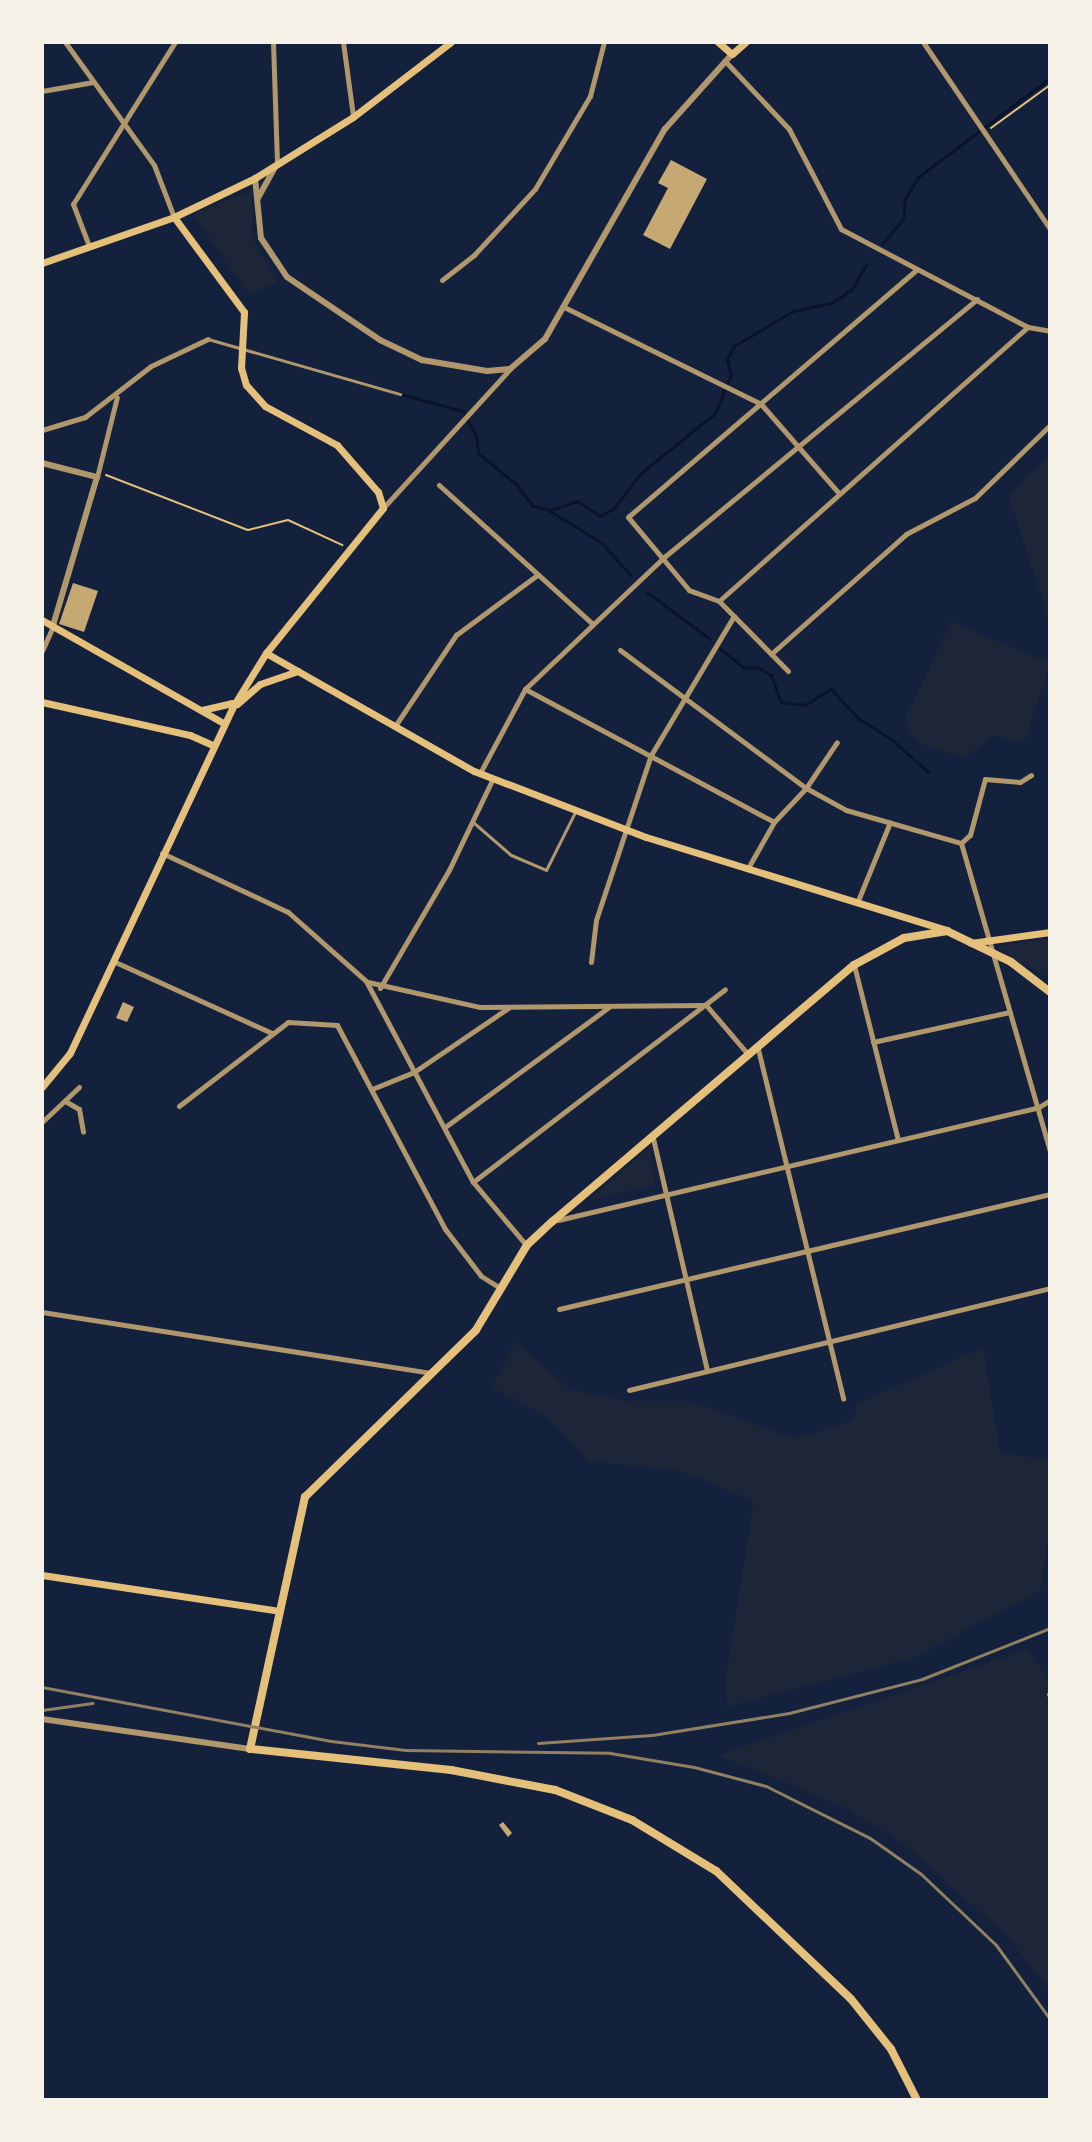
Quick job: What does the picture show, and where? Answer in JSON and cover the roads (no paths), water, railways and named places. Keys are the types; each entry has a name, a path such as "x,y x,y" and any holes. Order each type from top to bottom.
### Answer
{"main road":[{"path":"42,263 174,217 255,178 353,117 440,46 451,42"},
{"path":"718,42 732,54 746,42"},
{"path":"42,1087 70,1053 223,723 266,653 383,508 378,492 337,445 265,406 246,385 240,358 245,340 244,312 237,298 174,217"},
{"path":"42,620 223,723"},
{"path":"266,653 480,773 626,829 947,931 992,953 1050,992"},
{"path":"232,708 260,684 298,671"},
{"path":"198,710 225,708 237,700"},
{"path":"42,702 190,735 212,745"},
{"path":"917,2100 891,2049 851,1999 716,1871 632,1820 555,1790 464,1772 250,1749 305,1497 476,1330 527,1245 553,1221 746,1052 854,965 904,938 947,931"},
{"path":"971,943 1050,932"},
{"path":"42,1575 279,1611"}],"street":[{"path":"65,42 154,165 174,217"},
{"path":"89,246 73,204 175,42"},
{"path":"258,198 277,165 273,42"},
{"path":"343,42 353,117"},
{"path":"442,280 474,255 535,189 590,96 604,42"},
{"path":"923,42 1050,229"},
{"path":"383,508 510,369 545,339 566,308 665,129 732,54"},
{"path":"725,61 789,129 841,229 915,271 977,299 1028,327 1050,331"},
{"path":"42,91 93,82"},
{"path":"255,178 261,238 268,254 314,297 380,340 422,360 487,371 510,369"},
{"path":"788,671 719,601 689,590 628,517 915,271"},
{"path":"480,773 525,689 593,624 663,558 977,299"},
{"path":"566,308 761,404 837,491"},
{"path":"719,601 837,491 1028,327"},
{"path":"42,430 85,417 117,396 151,366 208,339"},
{"path":"42,651 53,626 98,474 117,396"},
{"path":"771,654 906,534 975,498 1050,425"},
{"path":"42,463 98,474"},
{"path":"439,485 593,624"},
{"path":"395,726 456,635 537,575"},
{"path":"591,962 596,920 651,755 734,616"},
{"path":"620,650 806,788 846,810 961,843"},
{"path":"525,689 774,822"},
{"path":"748,869 774,822 806,788 837,742"},
{"path":"961,843 970,835 985,779 1020,782 1031,775"},
{"path":"380,988 474,823 493,778"},
{"path":"857,903 890,822"},
{"path":"961,843 1050,1152"},
{"path":"162,853 288,912 366,981 380,988 480,1007 706,1005"},
{"path":"113,961 273,1033"},
{"path":"854,965 898,1140"},
{"path":"366,981 473,1182 527,1245"},
{"path":"473,1182 725,989"},
{"path":"706,1005 746,1052"},
{"path":"445,1127 610,1006"},
{"path":"372,1089 414,1072 509,1007"},
{"path":"873,1042 1010,1012"},
{"path":"179,1106 273,1033 298,1019 337,1025 445,1229 481,1276 500,1288"},
{"path":"756,1044 843,1399"},
{"path":"42,1122 79,1087"},
{"path":"64,1100 79,1109 83,1132"},
{"path":"553,1221 1039,1107 1050,1100"},
{"path":"652,1134 707,1371"},
{"path":"559,1309 1050,1194"},
{"path":"629,1390 1050,1288"},
{"path":"42,1312 432,1373"},
{"path":"42,1719 250,1749"}],"lane":[{"path":"208,339 400,394"},
{"path":"474,823 511,855 546,870 576,810"}],"waterway":[{"path":"882,244 903,219 905,199 918,177 1050,78"},
{"path":"400,394 463,411 476,436 478,453 517,485 533,506 550,510 577,501 600,516 614,508 641,473 715,413 731,375 727,360 734,346 793,311 832,303 852,289 866,265"},
{"path":"550,511 602,543 630,575"},
{"path":"647,592 710,639"},
{"path":"720,649 744,668 757,667 771,675 781,702 805,705 831,689 859,719 890,738 929,773"}],"railway":[{"path":"538,1743 652,1735 789,1713 922,1679 1050,1628"},
{"path":"42,1687 331,1741 405,1750 610,1753 694,1767 766,1786 870,1838 921,1874 996,1945 1050,2019"},
{"path":"42,1710 93,1703"}]}
